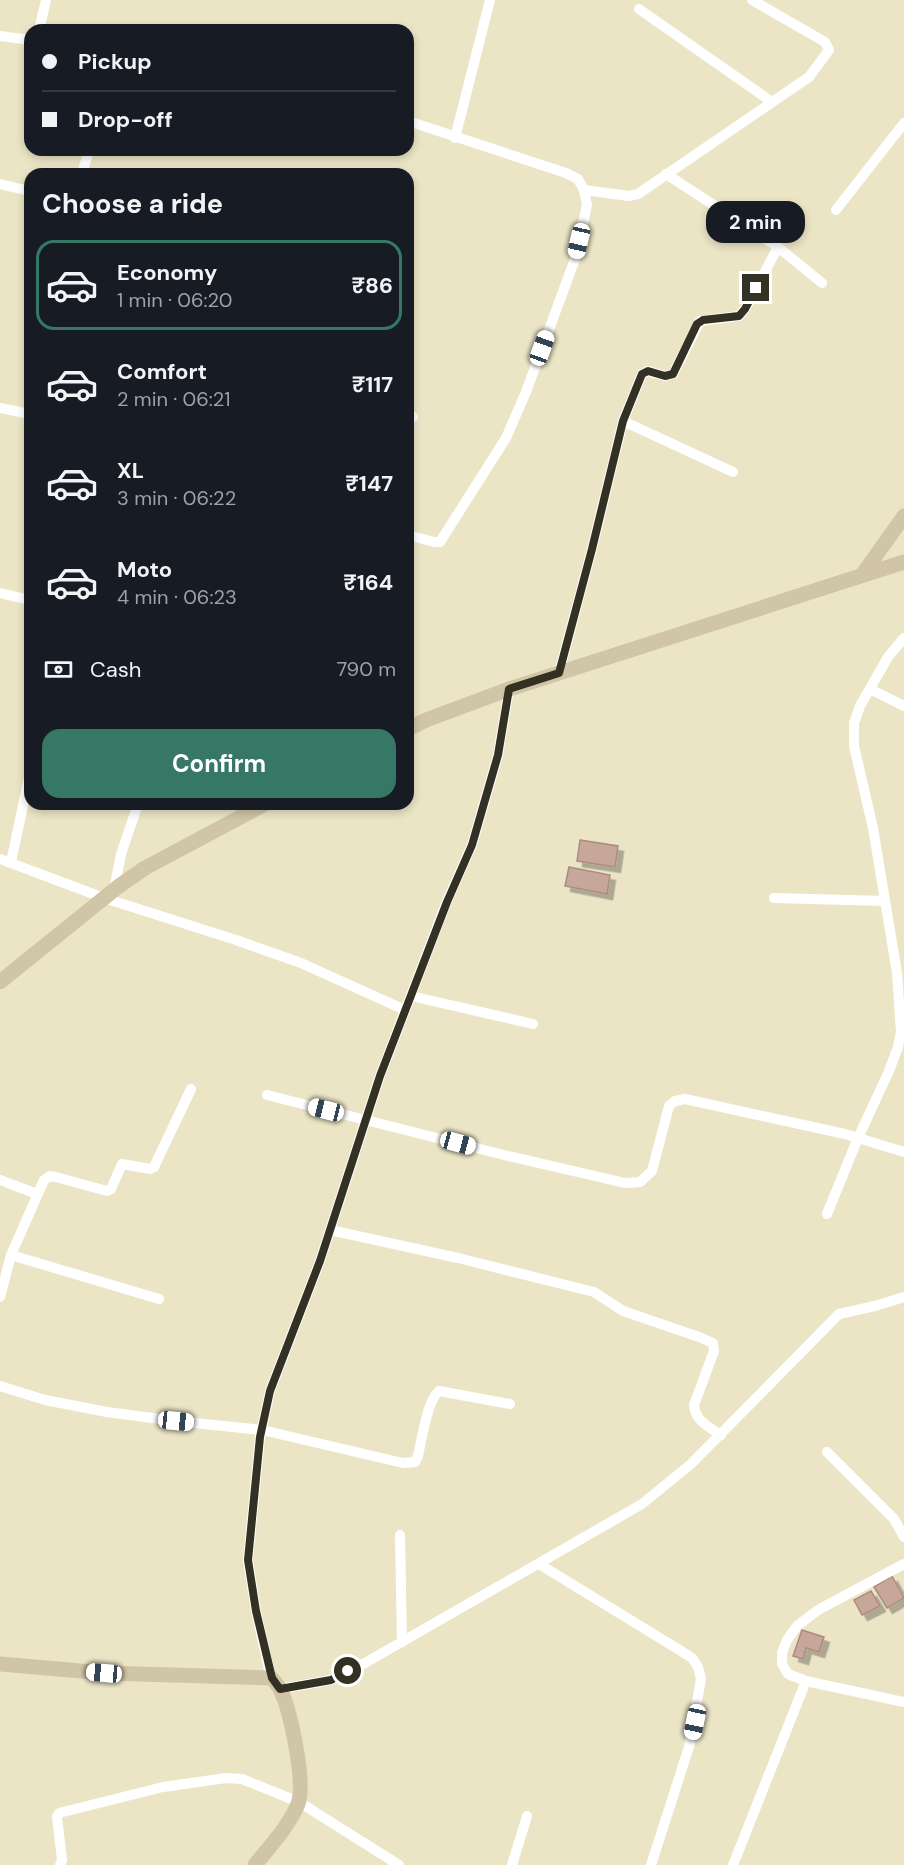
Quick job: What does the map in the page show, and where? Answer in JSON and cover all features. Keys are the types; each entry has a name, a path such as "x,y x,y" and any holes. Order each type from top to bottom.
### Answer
{"main road":[{"path":"862,575 904,516"},
{"path":"414,726 509,689 904,562"},
{"path":"0,982 109,894 145,868 254,810"},
{"path":"0,1664 276,1684 295,1742 300,1770 299,1802 287,1824 255,1865"}],"street":[{"path":"40,24 46,0"},
{"path":"455,138 490,0"},
{"path":"584,190 629,196 638,194 809,76 829,50 825,42 752,0"},
{"path":"639,9 772,102"},
{"path":"0,36 24,39"},
{"path":"414,123 566,173 578,179 584,190 587,205 575,259 526,392 506,438 440,542 414,536"},
{"path":"836,210 904,123"},
{"path":"666,174 778,247 822,283"},
{"path":"0,184 24,190"},
{"path":"559,673 623,421 642,374 648,371 665,376 673,374 700,321 739,316 778,247"},
{"path":"0,408 24,413"},
{"path":"623,421 733,472"},
{"path":"0,593 24,599"},
{"path":"827,1214 889,1071 901,1032 897,973 873,828 854,746 854,723 860,706 888,657 904,638"},
{"path":"509,689 498,755 472,845 447,902 380,1076 330,1230 270,1391 262,1430 248,1560 256,1611 276,1684 331,1680 402,1642 642,1504 691,1464 839,1314 904,1297"},
{"path":"870,689 904,706"},
{"path":"24,796 5,860 109,894 300,963 405,1010"},
{"path":"109,894 136,810"},
{"path":"774,898 885,901"},
{"path":"411,996 533,1024"},
{"path":"0,1297 11,1255 44,1180 50,1176 107,1191 111,1189 122,1164 150,1169 154,1167 191,1089"},
{"path":"267,1095 625,1183 640,1182 652,1171 669,1106 675,1101 685,1099 858,1138 904,1152"},
{"path":"0,1180 38,1194"},
{"path":"330,1230 458,1258 594,1292 623,1311 712,1343 714,1351 694,1405 694,1413 698,1419 721,1435"},
{"path":"11,1255 159,1299"},
{"path":"0,1386 45,1400 107,1412 262,1430 403,1463 415,1462 434,1395 439,1391 510,1404"},
{"path":"827,1452 894,1519 902,1523 904,1537"},
{"path":"400,1535 402,1642"},
{"path":"904,1563 818,1610 797,1626 787,1640 782,1653 782,1664 788,1674 806,1681 904,1702"},
{"path":"539,1564 692,1658 698,1667 701,1679 689,1747 651,1865"},
{"path":"733,1865 806,1681"},
{"path":"60,1865 62,1860 57,1817 62,1811 163,1787 226,1778 249,1781 299,1802 392,1863"},
{"path":"512,1865 527,1816"}],"building":[{"path":"580,840 618,846 615,867 577,861"},
{"path":"569,867 610,875 607,894 565,886"},
{"path":"892,1576 904,1598 887,1608 874,1587"},
{"path":"871,1591 880,1606 862,1615 854,1600"},
{"path":"802,1630 824,1637 819,1652 806,1648 803,1659 793,1656"}],"route":[{"path":"348,1671 331,1680 280,1689 272,1678 256,1611 248,1560 260,1437 270,1391 320,1261 380,1076 447,902 472,845 498,755 509,689 559,673 623,421 642,374 648,371 665,376 673,374 697,324 703,320 739,316 756,288"}]}
